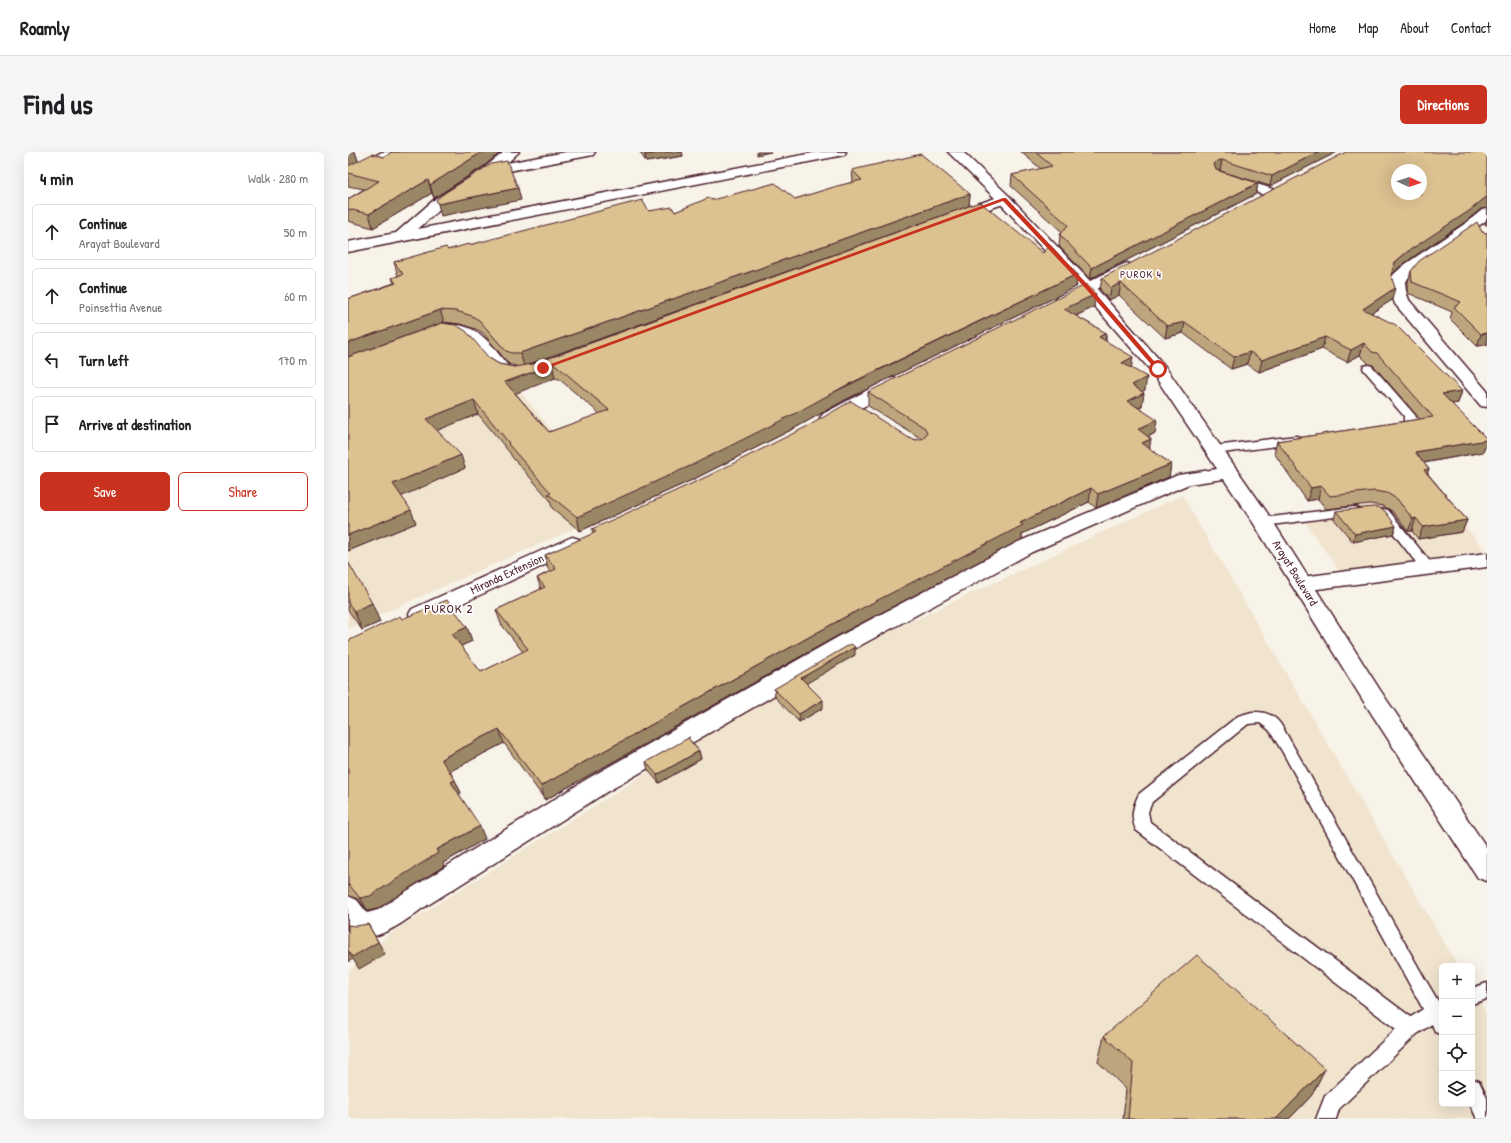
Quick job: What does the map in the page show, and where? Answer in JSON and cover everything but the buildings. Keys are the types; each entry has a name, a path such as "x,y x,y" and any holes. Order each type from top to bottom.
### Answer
{"street":[{"path":"348,176 392,152"},
{"path":"401,236 440,202 490,170 512,152"},
{"path":"490,170 588,152"},
{"path":"348,247 744,163 839,152"},
{"name":"Arayat Boulevard","path":"955,152 1004,199 1088,288 1158,369 1263,522 1372,696 1487,870"},
{"path":"1220,176 1277,190 1250,204"},
{"path":"945,221 1004,199"},
{"path":"1487,213 1480,230 1409,268 1399,278 1397,287 1401,301 1487,402"},
{"path":"1045,309 1144,259"},
{"path":"422,337 444,328 461,329 472,333 504,372 517,375 537,369"},
{"path":"817,425 909,376"},
{"path":"852,405 867,415"},
{"path":"348,908 360,925 371,926 387,920 411,902 602,782 855,638 1025,547 1184,479 1230,473"},
{"name":"Miranda Extension","path":"405,621 584,538"},
{"path":"1302,584 1487,560"}],"lane":[{"path":"1368,368 1410,416 1410,424 1400,429 1385,431"},
{"path":"1215,450 1309,438"},
{"path":"1263,522 1366,509 1379,510 1387,515 1427,567"},
{"path":"1410,1028 1142,825 1140,812 1145,798 1243,720 1254,716 1264,717 1272,724 1287,747 1419,985 1439,1014"},
{"path":"1475,995 1487,991"},
{"path":"1326,1119 1332,1103 1410,1028 1439,1015"},
{"path":"1475,1094 1487,1119"}],"shaded area":[{"path":"468,327 616,510 348,629 348,372"},
{"path":"1434,490 1486,551 1340,572 1299,514"},
{"path":"1182,495 1456,963 1439,963 1439,1107 1475,1107 1475,994 1487,1015 1487,1119 348,1119 348,972 389,934 699,740 856,647"}],"district":[{"name":"PUROK 4","path":"1141,274"},
{"name":"PUROK 2","path":"449,608"}],"route":[{"path":"543,368 762,289 1004,199 1088,288 1158,369"}]}
